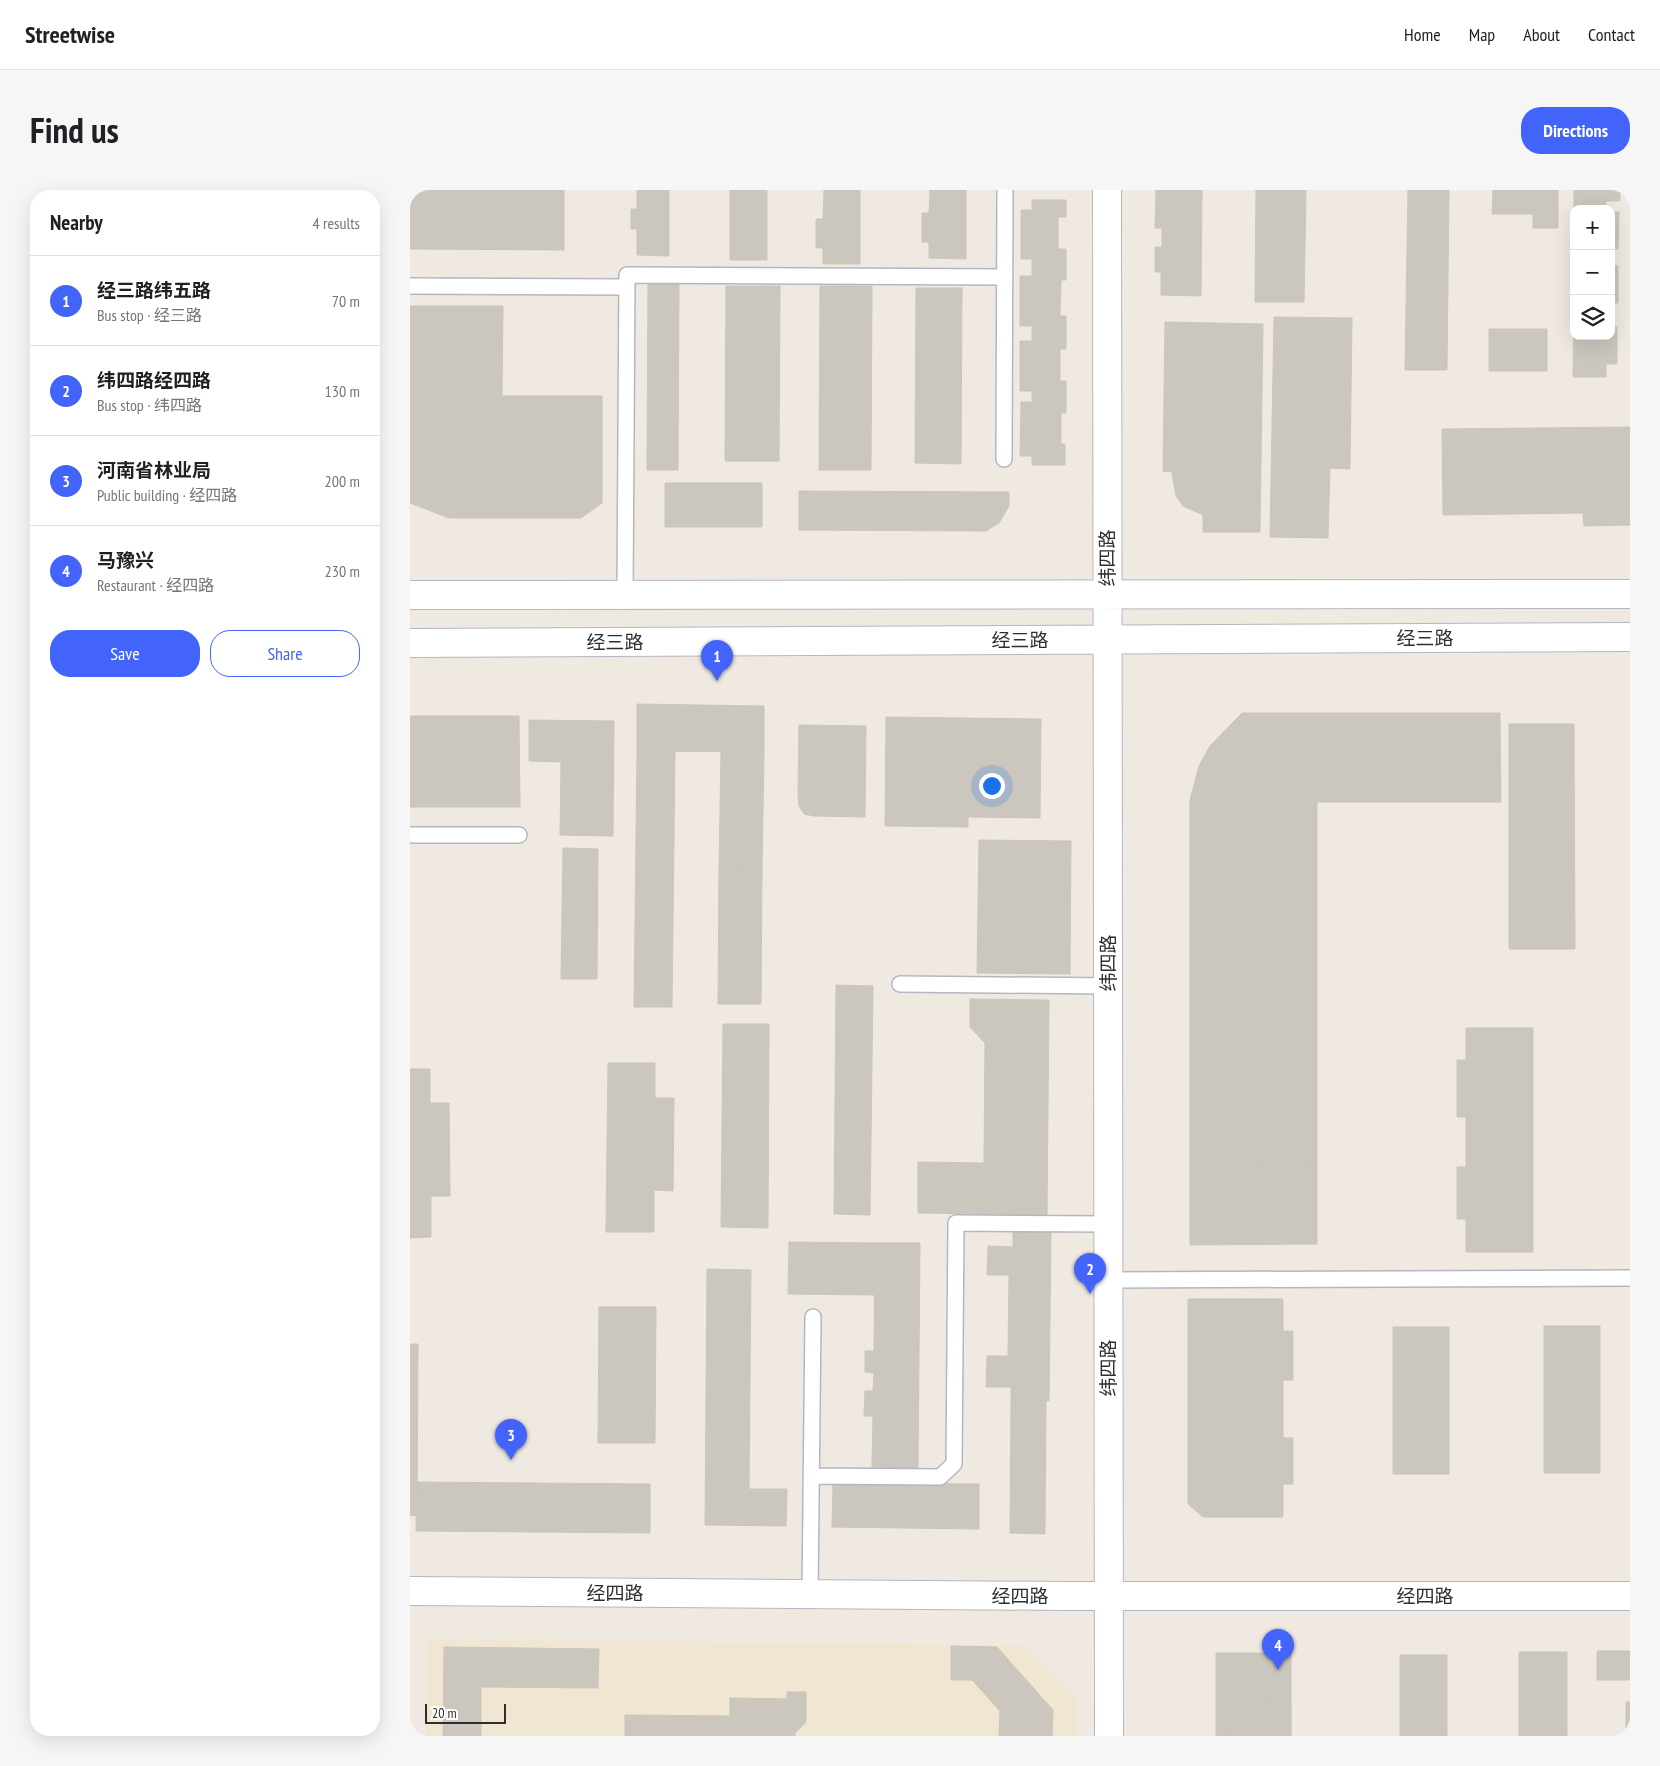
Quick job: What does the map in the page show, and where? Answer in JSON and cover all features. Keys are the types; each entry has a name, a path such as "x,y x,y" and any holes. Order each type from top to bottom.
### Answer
{"street":[{"name":"纬四路","path":"1107,190 1109,1736"},
{"path":"410,595 1630,594"},
{"name":"经三路","path":"410,643 1630,637"},
{"name":"经四路","path":"410,1591 1109,1596 1630,1596"}],"lane":[{"path":"1004,459 1005,190"},
{"path":"625,595 627,275 1005,277"},
{"path":"410,286 627,287"},
{"path":"410,835 519,835"},
{"path":"900,984 1108,986"},
{"path":"811,1476 940,1477 954,1464 956,1223 1108,1224"},
{"path":"1108,1280 1630,1278"},
{"path":"810,1594 812,1317"}],"shaded area":[{"path":"427,1639 1024,1645 1077,1699 1077,1736 426,1736"}],"building":[{"path":"410,190 564,190 564,250 410,249"},
{"path":"637,190 669,190 669,256 637,255 637,229 631,229 631,209 637,209"},
{"path":"730,190 767,190 767,260 730,260"},
{"path":"824,190 860,190 860,264 823,264 823,248 816,248 816,219 823,219"},
{"path":"930,190 966,190 966,259 929,258 929,242 922,242 922,213 929,213"},
{"path":"1156,190 1202,190 1201,296 1161,295 1161,272 1155,272 1155,247 1162,247 1162,228 1155,228"},
{"path":"1256,190 1306,190 1304,302 1255,302"},
{"path":"1408,190 1449,190 1447,370 1405,370"},
{"path":"1493,190 1558,190 1558,228 1533,228 1533,214 1492,214"},
{"path":"1574,190 1620,190 1620,201 1606,201 1606,205 1574,205"},
{"path":"1032,200 1066,200 1066,217 1058,217 1058,249 1066,249 1066,280 1061,280 1060,316 1066,316 1066,349 1060,349 1060,381 1066,381 1066,413 1061,413 1061,444 1065,444 1065,465 1032,465 1032,456 1020,456 1021,402 1032,402 1032,391 1020,391 1020,341 1032,341 1032,326 1020,326 1020,276 1032,276 1032,259 1021,259 1021,210 1032,210"},
{"path":"1615,212 1619,212 1618,249 1615,249"},
{"path":"1615,266 1618,266 1618,303 1615,303"},
{"path":"648,284 679,284 678,470 647,470"},
{"path":"726,286 780,286 779,461 725,461"},
{"path":"820,286 872,286 871,470 819,470"},
{"path":"916,288 962,288 961,464 915,463"},
{"path":"410,306 503,306 502,396 602,396 602,503 581,518 449,518 410,503"},
{"path":"1274,317 1352,318 1350,469 1330,468 1328,538 1270,537"},
{"path":"1165,322 1263,324 1260,532 1203,532 1203,515 1183,506 1176,496 1172,472 1163,471"},
{"path":"1615,327 1617,327 1617,364 1606,364 1606,377 1573,377 1573,340 1615,340"},
{"path":"1489,329 1547,329 1547,371 1489,371"},
{"path":"1630,427 1630,525 1584,526 1583,513 1443,515 1442,429"},
{"path":"665,483 762,483 762,527 665,527"},
{"path":"799,491 1009,492 1009,506 999,523 986,531 799,530"},
{"path":"637,704 764,706 764,752 637,751"},
{"path":"1242,713 1500,713 1501,802 1317,802 1317,1244 1190,1245 1190,800 1199,766 1210,746"},
{"path":"410,716 519,716 520,807 410,807"},
{"path":"886,717 1041,719 1040,818 968,817 968,827 885,826"},
{"path":"529,720 614,721 613,836 560,835 561,762 529,761"},
{"path":"1509,724 1574,724 1575,949 1509,949"},
{"path":"799,725 866,726 865,817 814,816 804,814 799,806 798,795"},
{"path":"637,751 675,751 672,1007 634,1007"},
{"path":"721,752 764,752 762,870 719,869"},
{"path":"979,840 1071,841 1070,974 977,973"},
{"path":"563,848 598,849 597,979 561,979"},
{"path":"719,869 762,870 761,1004 718,1004"},
{"path":"836,985 873,986 870,1215 834,1214"},
{"path":"1311,991 1311,1166 1256,1166 1256,992"},
{"path":"970,999 1049,1000 1047,1215 918,1213 918,1162 984,1163 985,1043 970,1027"},
{"path":"723,1024 769,1024 768,1228 721,1227"},
{"path":"1466,1028 1533,1028 1533,1252 1466,1252 1466,1219 1457,1219 1457,1167 1466,1167 1466,1117 1457,1117 1457,1060 1466,1060"},
{"path":"608,1063 655,1063 655,1098 674,1098 673,1191 654,1190 654,1232 606,1232"},
{"path":"410,1069 430,1069 430,1103 449,1103 450,1196 431,1196 431,1237 410,1238"},
{"path":"1013,1231 1051,1232 1049,1401 1011,1400 1011,1387 986,1387 987,1356 1008,1356 1009,1275 987,1275 988,1246 1013,1247"},
{"path":"789,1242 875,1243 874,1295 788,1294"},
{"path":"875,1243 920,1243 918,1468 872,1467 873,1416 864,1416 865,1391 873,1391 874,1373 865,1372 865,1351 874,1351"},
{"path":"707,1269 751,1270 749,1489 787,1489 786,1526 705,1525"},
{"path":"1188,1299 1221,1299 1222,1517 1203,1517 1188,1504"},
{"path":"1221,1299 1283,1299 1283,1331 1293,1331 1293,1380 1283,1380 1283,1438 1293,1438 1293,1484 1283,1484 1283,1517 1222,1517"},
{"path":"599,1307 656,1307 655,1443 598,1443"},
{"path":"1544,1326 1600,1326 1600,1473 1544,1473"},
{"path":"1393,1327 1449,1327 1449,1474 1393,1474"},
{"path":"410,1344 418,1344 417,1516 410,1515"},
{"path":"1011,1400 1046,1401 1045,1534 1010,1533"},
{"path":"417,1482 650,1484 650,1533 416,1531"},
{"path":"833,1483 979,1484 979,1529 832,1527"},
{"path":"951,1646 997,1647 1053,1710 1052,1736 999,1736 1000,1711 972,1680 951,1680"},
{"path":"444,1647 599,1649 598,1688 481,1687 481,1736 443,1736"},
{"path":"1597,1651 1630,1651 1630,1680 1597,1680"},
{"path":"1519,1652 1567,1652 1567,1736 1519,1736"},
{"path":"1216,1653 1291,1653 1291,1736 1216,1736"},
{"path":"1400,1655 1447,1655 1447,1736 1400,1736"},
{"path":"1225,1662 1268,1662 1268,1703 1291,1703 1291,1736 1225,1736"},
{"path":"787,1692 806,1692 806,1722 795,1733 795,1736 625,1736 625,1715 730,1716 730,1698 787,1699"},
{"path":"1626,1702 1630,1702 1630,1736 1626,1736"}],"place":[{"name":"经三路纬五路","path":"717,681"},
{"name":"纬四路经四路","path":"1090,1294"},
{"name":"河南省林业局","path":"511,1460"},
{"name":"马豫兴","path":"1278,1670"}]}
